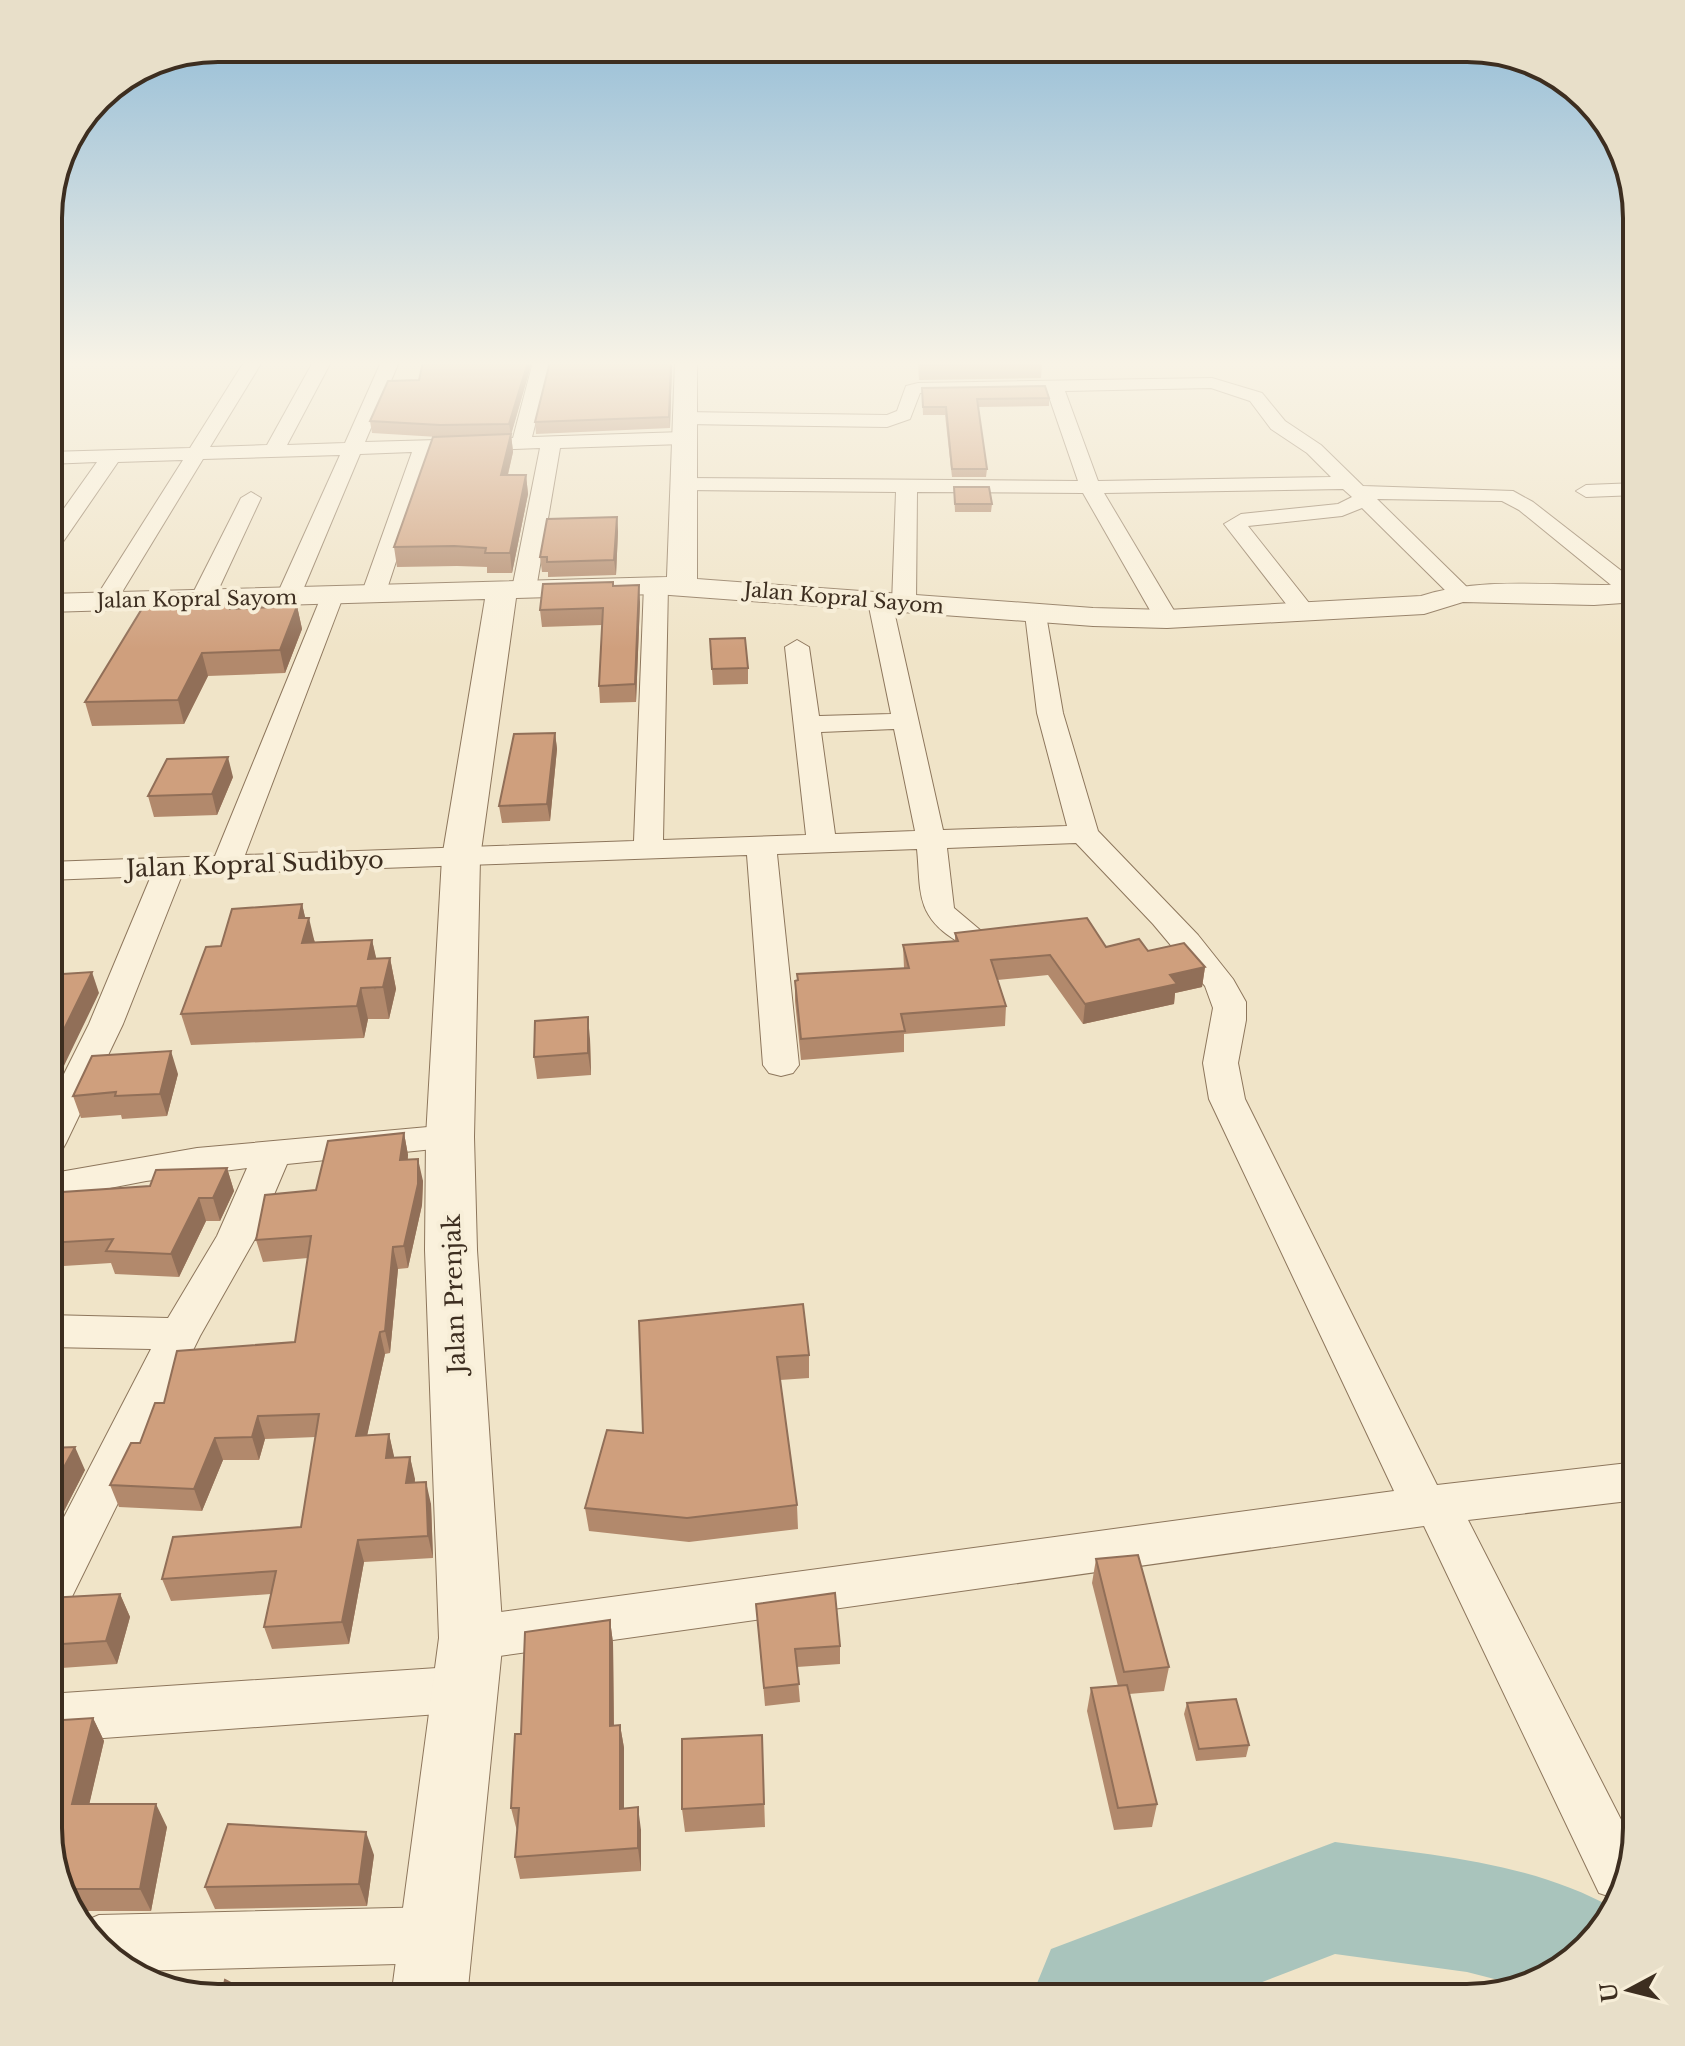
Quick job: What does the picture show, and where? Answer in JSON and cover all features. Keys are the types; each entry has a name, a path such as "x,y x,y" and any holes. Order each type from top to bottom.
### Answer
{"street":[{"path":"62,527 111,457"},
{"path":"105,602 194,457"},
{"path":"288,597 348,457"},
{"path":"373,595 420,457"},
{"path":"513,590 547,457"},
{"path":"648,852 669,585 683,457"},
{"path":"1079,457 1090,487 1167,619"},
{"path":"1322,457 1461,593"},
{"path":"682,484 1090,487 1506,495 1526,506 1623,583"},
{"path":"907,486 892,603 906,721 931,840 938,909 946,920 976,940"},
{"path":"1586,491 1623,490"},
{"path":"1305,613 1235,524 1241,520 1342,510 1356,491"},
{"path":"202,599 251,498"},
{"name":"Jalan Kopral Sayom","path":"62,603 669,585 1037,614 1167,619 1424,605 1461,593 1623,594"},
{"name":"Jalan Prenjak","path":"431,1984 471,1638 452,1278 450,1137 461,858 513,590"},
{"path":"226,865 331,597"},
{"path":"1037,614 1050,713 1084,834 1187,944 1229,1002 1230,1019 1221,1052 1220,1075 1227,1099 1617,1869"},
{"path":"797,647 822,845"},
{"path":"807,724 906,721"},
{"name":"Jalan Kopral Sudibyo","path":"62,871 648,852 1084,834"},
{"path":"761,847 781,1065"},
{"path":"62,1114 106,1024 170,867"},
{"path":"62,1184 272,1154 450,1137"},
{"path":"62,1568 180,1334 236,1237 272,1154"},
{"path":"62,1331 180,1334"},
{"path":"471,1638 1431,1504 1623,1483"},
{"path":"62,1717 467,1689"},
{"path":"113,1943 436,1935"}],"building":[{"path":"426,457 505,457 501,475 526,475 510,553 485,553 486,548 454,546 394,547"},
{"path":"951,457 985,457 987,469 952,469"},
{"path":"954,487 989,487 992,504 955,504"},
{"path":"617,517 614,560 547,562 547,557 540,557 547,519"},
{"path":"613,582 613,586 639,585 635,684 599,686 603,608 540,610 543,584"},
{"path":"193,593 187,605 232,604 230,609 297,606 280,650 202,653 178,700 85,702 143,607 152,606 159,594"},
{"path":"745,638 748,668 712,669 710,639"},
{"path":"555,733 547,804 499,806 514,734"},
{"path":"228,757 212,794 148,796 167,759"},
{"path":"302,904 299,918 309,918 302,943 372,940 368,959 390,958 383,987 361,988 357,1006 181,1014 206,947 221,946 232,909"},
{"path":"1087,918 1106,947 1139,939 1148,951 1184,943 1205,967 1170,975 1177,984 1085,1004 1050,955 991,960 1006,1006 901,1014 905,1031 801,1039 795,981 798,980 797,974 909,968 903,945 958,941 955,933"},
{"path":"92,972 62,1033 62,974"},
{"path":"588,1017 588,1053 534,1057 535,1021"},
{"path":"171,1051 160,1094 115,1096 116,1092 73,1096 92,1056"},
{"path":"404,1133 400,1160 418,1159 418,1184 404,1246 393,1247 385,1331 380,1332 356,1436 389,1434 386,1458 410,1457 406,1483 426,1482 428,1536 358,1540 342,1622 264,1627 276,1571 162,1579 173,1537 301,1527 319,1414 258,1416 252,1437 215,1438 194,1489 110,1485 131,1443 140,1443 155,1403 164,1403 177,1351 295,1342 311,1236 256,1240 265,1195 316,1190 328,1141"},
{"path":"227,1168 213,1198 199,1198 171,1254 106,1251 113,1239 62,1242 62,1192 150,1186 156,1170"},
{"path":"803,1304 809,1355 777,1357 797,1505 687,1518 585,1508 607,1430 643,1433 639,1321"},
{"path":"62,1447 75,1447 62,1471"},
{"path":"1138,1555 1169,1667 1124,1672 1096,1559"},
{"path":"835,1593 840,1646 795,1649 799,1684 764,1688 756,1604"},
{"path":"120,1594 106,1641 62,1644 62,1597"},
{"path":"610,1620 610,1726 620,1725 620,1809 638,1807 638,1848 515,1857 519,1808 511,1808 515,1734 521,1734 525,1632"},
{"path":"1127,1685 1157,1804 1118,1808 1091,1688"},
{"path":"1236,1699 1249,1745 1199,1749 1187,1703"},
{"path":"93,1718 72,1804 156,1804 140,1889 75,1889 63,1848 62,1720"},
{"path":"762,1735 764,1804 682,1809 682,1739"},
{"path":"228,1824 366,1832 359,1884 205,1887"}],"waterway":[{"path":"1108,1984 1335,1898 1467,1916 1549,1935 1569,1946"}]}
